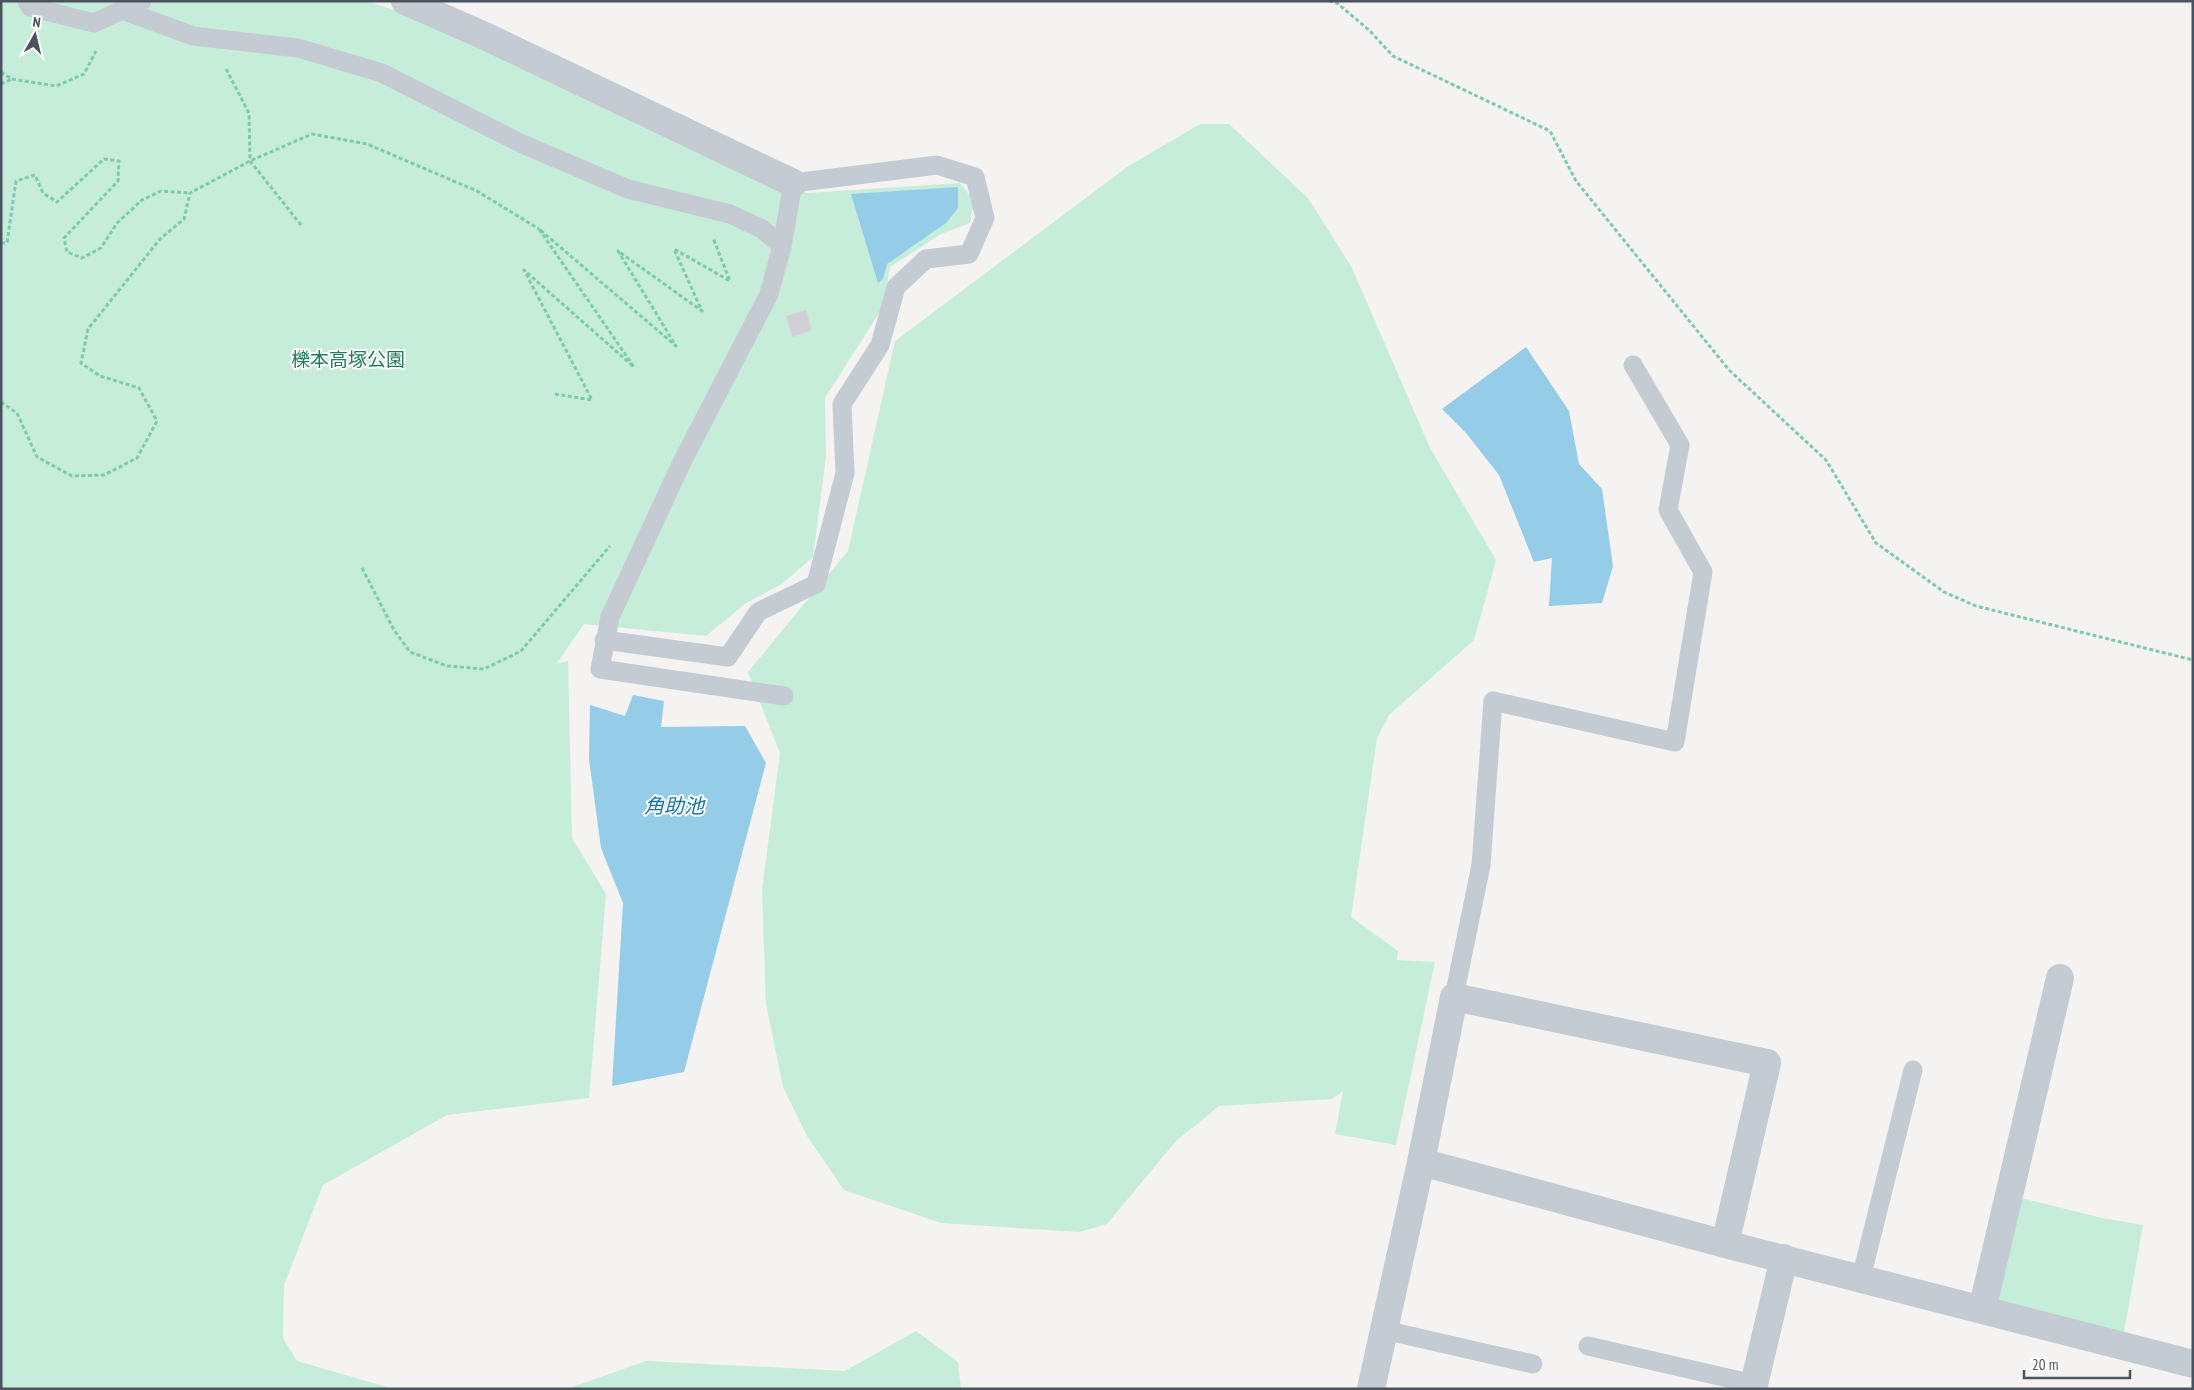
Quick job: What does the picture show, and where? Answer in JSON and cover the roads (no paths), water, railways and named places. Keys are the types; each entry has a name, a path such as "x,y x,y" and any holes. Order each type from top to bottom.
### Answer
{"street":[{"path":"405,1 485,36 793,183"},
{"path":"1982,1310 2060,978"},
{"path":"1371,1389 1421,1162 1454,997 1767,1062 1725,1244"},
{"path":"1421,1162 1725,1244 2193,1364"},
{"path":"1753,1386 1784,1258"}],"lane":[{"path":"26,1 30,7 94,23 125,11 142,1"},
{"path":"125,11 193,36 298,48 382,73 520,143 628,189 720,210 762,229 782,246"},
{"path":"604,640 728,657 758,612 816,584 845,473 842,404 880,345 896,287 926,258 969,254 985,218 975,177 937,164 793,183 782,246 769,294 682,462 610,617 604,640 600,669 784,696"},
{"path":"1454,997 1481,865 1494,701 1675,742 1702,572 1668,510 1680,445 1634,365"},
{"path":"1861,1278 1913,1070"},
{"path":"1384,1330 1533,1364"},
{"path":"1588,1346 1753,1386"}],"water":[{"path":"958,187 958,208 946,223 887,264 883,279 878,283 851,194"},
{"path":"1526,347 1569,411 1579,464 1602,489 1613,566 1602,603 1549,606 1552,558 1534,562 1499,475 1466,433 1442,409"},
{"name":"角助池","path":"633,695 664,701 661,727 745,726 766,763 684,1072 612,1086 623,903 601,848 589,759 590,705 625,716"}],"park label":[{"name":"櫟本高塚公園","path":"348,359"}]}
